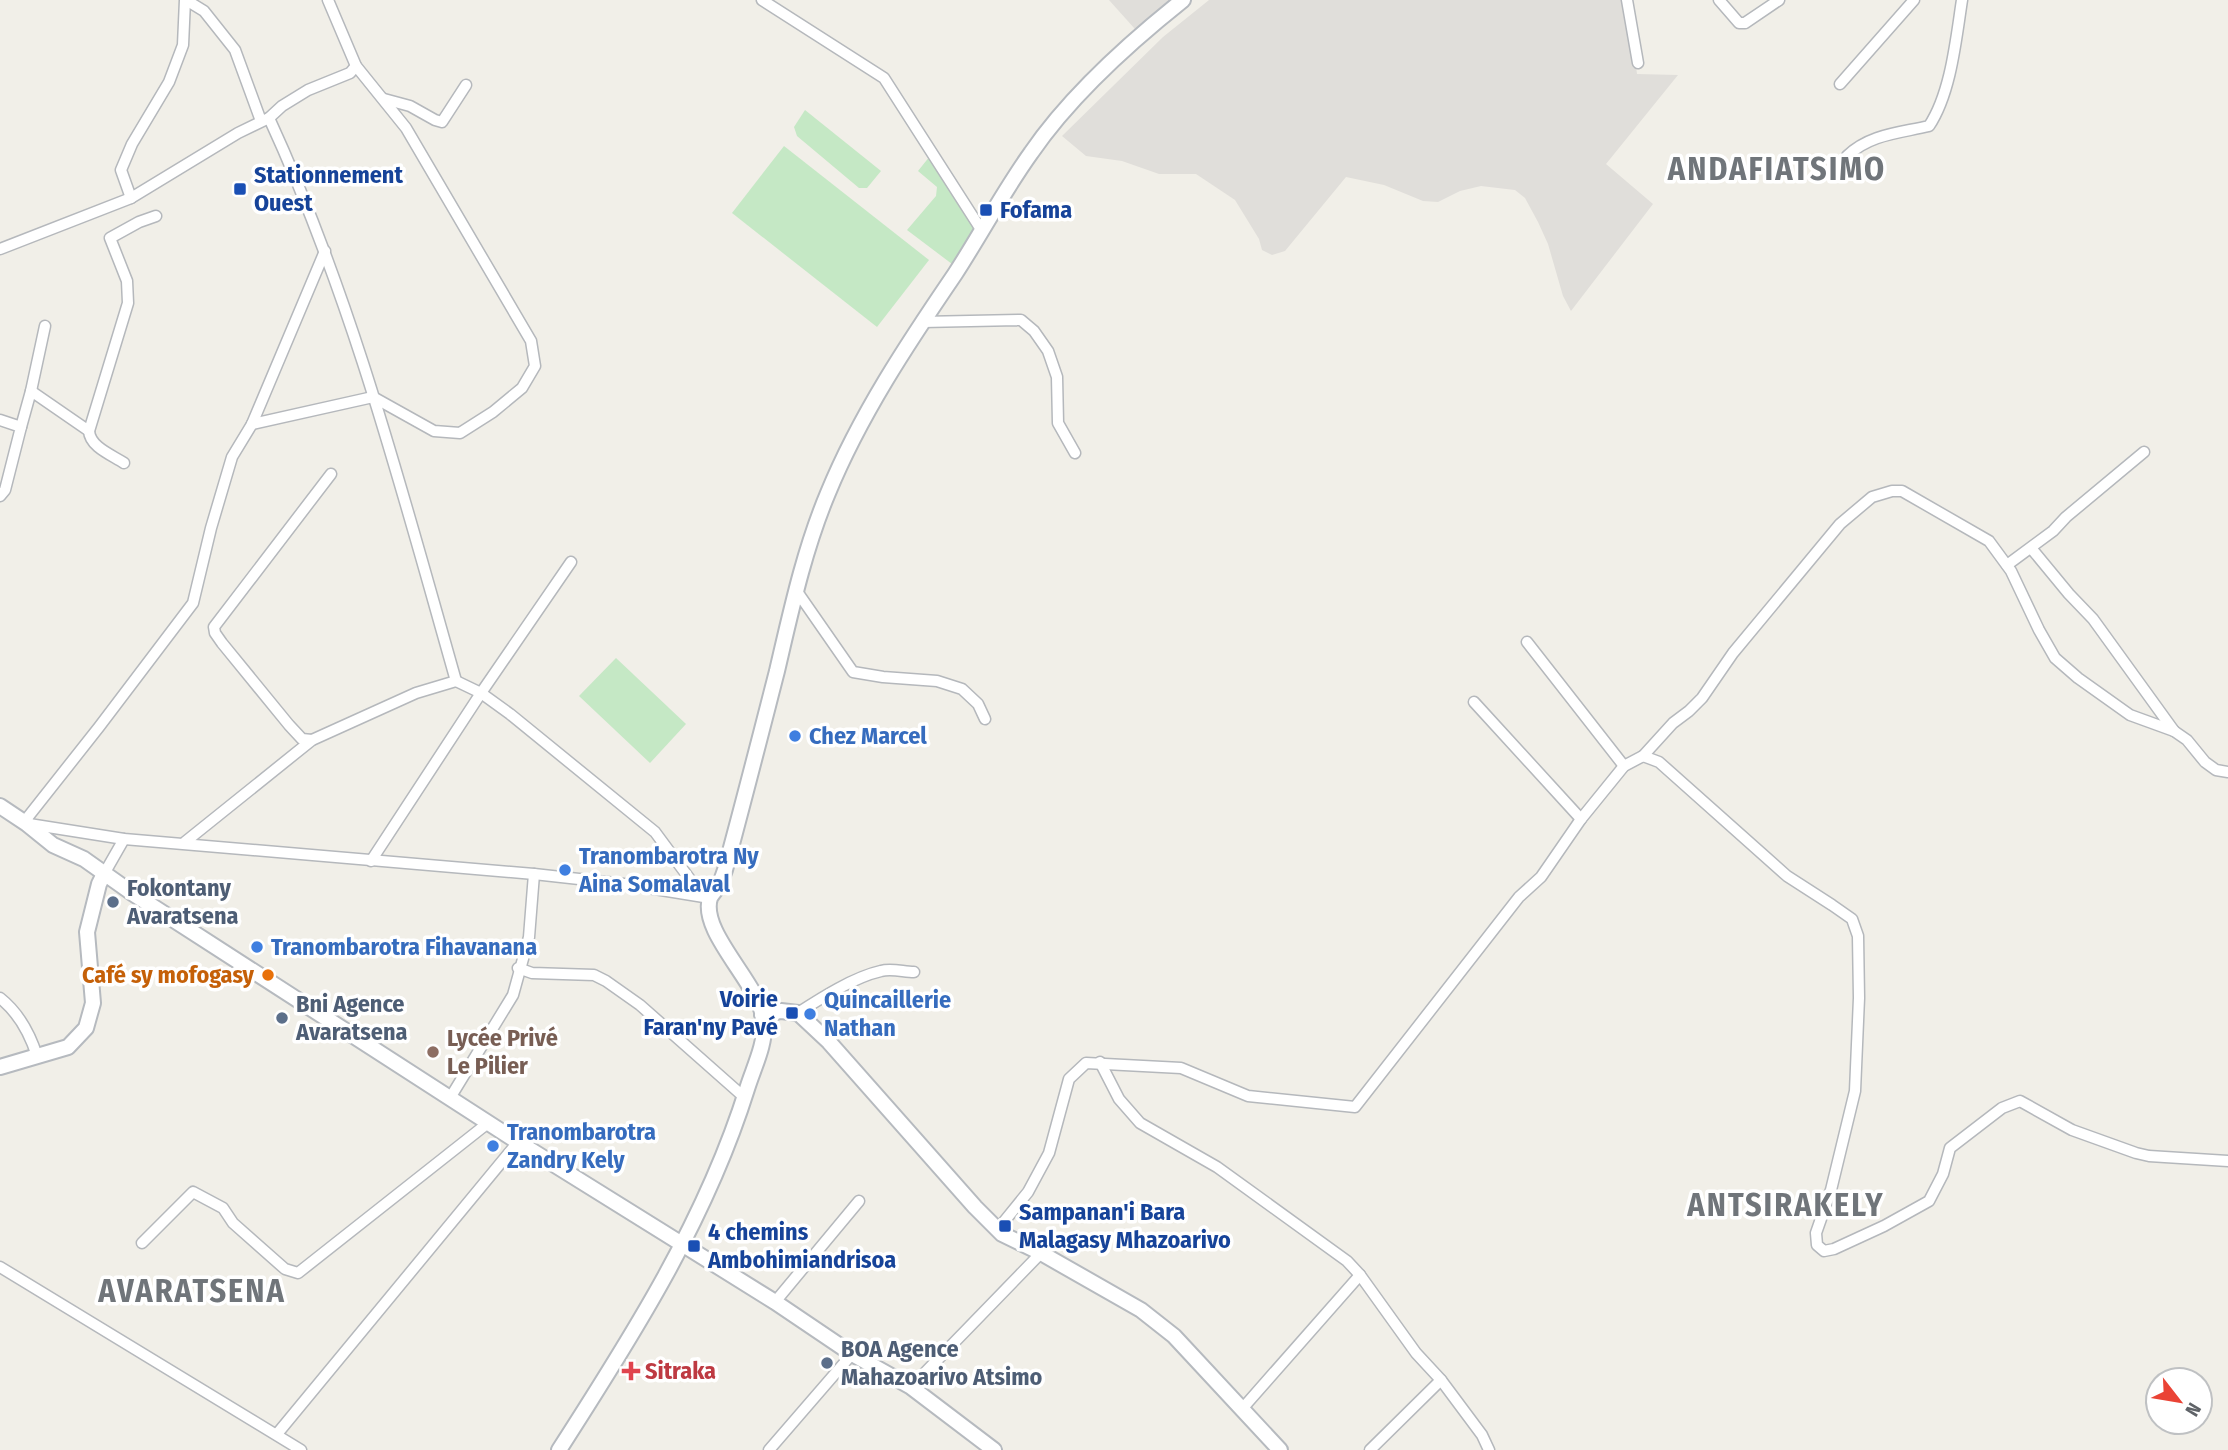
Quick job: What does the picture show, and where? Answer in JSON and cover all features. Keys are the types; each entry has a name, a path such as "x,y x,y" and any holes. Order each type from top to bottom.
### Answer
{"main road":[{"path":"559,1450 631,1337 674,1261 732,1136 761,1045 765,1023 760,1006 711,923 710,898 725,870 755,761 796,590 828,493 874,402 1031,153 1056,120 1118,56 1183,0"},
{"path":"0,806 53,845 84,859 488,1123 775,1302 852,1354 911,1387 993,1450"},
{"path":"0,1067 68,1047 86,1028 93,1003 87,932 104,874"},
{"path":"762,1015 780,1011 798,1013 829,1042 1002,1234 1041,1252 1141,1310 1174,1336 1280,1450"}],"street":[{"path":"131,198 121,170 132,144 169,82 183,45 186,0 204,11 235,50 326,251 373,397 456,681"},
{"path":"252,424 373,397 433,431 460,433 493,412 522,388 535,366 531,341 406,128 356,66 328,0"},
{"path":"762,0 884,78 982,231"},
{"path":"1627,0 1638,63"},
{"path":"1719,0 1739,23 1745,23 1779,0"},
{"path":"1840,84 1914,0"},
{"path":"1847,156 1878,136 1929,126 1938,112 1945,86 1962,0"},
{"path":"0,249 131,198 238,133 265,120 308,89 350,73 356,66"},
{"path":"383,99 410,106 442,122 466,85"},
{"path":"124,463 89,438 128,303 127,281 110,238 156,216"},
{"path":"326,251 252,424 232,457 193,603 25,823 124,839 185,842 534,874 638,886 710,898"},
{"path":"922,322 1021,320 1034,331 1048,351 1057,377 1058,423 1075,453"},
{"path":"0,496 5,490 45,327"},
{"path":"31,391 89,431"},
{"path":"0,420 21,427"},
{"path":"2007,565 2031,548 2144,452"},
{"path":"312,740 302,739 289,725 222,643 214,627 331,474"},
{"path":"998,1229 1028,1192 1049,1153 1069,1079 1086,1063 1181,1068 1248,1096 1355,1107 1507,912 1541,877 1624,766 1643,756 1672,723 1702,698 1733,653 1840,524 1872,497 1902,491 1989,541 2007,565 2055,657 2078,678 2130,715 2174,731 2187,740 2205,762 2216,770 2228,772"},
{"path":"2031,548 2093,620 2174,731"},
{"path":"371,861 571,562"},
{"path":"796,590 853,672 937,681 962,689 978,704 985,719"},
{"path":"1527,642 1624,766"},
{"path":"185,842 312,740 416,693 456,681 481,693 510,714 655,832 692,882 710,898"},
{"path":"1474,702 1581,820"},
{"path":"1643,756 1659,762 1787,876 1852,919 1858,936 1859,998 1855,1091 1831,1190 1816,1233 1817,1245 1824,1251 1884,1226 1929,1201 1943,1174 1950,1148 2001,1108 2020,1101 2072,1130 2136,1153 2228,1161"},
{"path":"104,874 124,839"},
{"path":"450,1098 513,995 528,937 534,874"},
{"path":"519,968 531,974 594,975 606,981 640,1005 744,1097"},
{"path":"798,1013 861,978 883,970 914,972"},
{"path":"0,998 21,1021 37,1056"},
{"path":"1100,1062 1119,1099 1140,1123 1217,1167 1347,1261 1416,1353 1441,1380 1482,1435 1489,1450"},
{"path":"142,1243 193,1192 223,1208 233,1223 285,1269 298,1273 488,1123"},
{"path":"277,1434 518,1142"},
{"path":"775,1302 859,1201"},
{"path":"911,1387 1041,1252"},
{"path":"0,1267 301,1450"},
{"path":"1241,1409 1360,1275"},
{"path":"769,1450 852,1354"},
{"path":"1370,1450 1441,1380"}],"shaded area":[{"path":"1109,0 1172,0 1135,29"},
{"path":"1209,0 1627,0 1637,74 1678,75 1606,164 1653,204 1571,311 1563,296 1548,244 1538,222 1525,198 1515,190 1481,186 1460,191 1438,202 1423,201 1384,185 1346,177 1285,251 1272,255 1262,250 1259,239 1235,200 1196,174 1159,174 1122,161 1086,156 1062,136 1163,37"}],"green space":[{"path":"805,110 881,171 867,188 859,188 797,136 794,127"},
{"path":"784,146 929,260 877,327 732,213"},
{"path":"930,156 975,229 952,264 907,230 936,196 937,187 918,171"},
{"path":"616,658 686,724 650,763 579,696"}],"place":[{"name":"Stationnement Ouest","path":"240,189"},
{"name":"Fofama","path":"986,210"},
{"name":"Chez Marcel","path":"795,736"},
{"name":"Tranombarotra Ny Aina Somalaval","path":"565,870"},
{"name":"Fokontany Avaratsena","path":"113,902"},
{"name":"Tranombarotra Fihavanana","path":"257,947"},
{"name":"Café sy mofogasy","path":"268,975"},
{"name":"Voirie Faran'ny Pavé","path":"792,1013"},
{"name":"Quincaillerie Nathan","path":"810,1014"},
{"name":"Bni Agence Avaratsena","path":"282,1018"},
{"name":"Lycée Privé Le Pilier","path":"433,1052"},
{"name":"Tranombarotra Zandry Kely","path":"493,1146"},
{"name":"Sampanan'i Bara Malagasy Mhazoarivo","path":"1005,1226"},
{"name":"4 chemins Ambohimiandrisoa","path":"694,1246"},
{"name":"BOA Agence Mahazoarivo Atsimo","path":"827,1363"},
{"name":"Sitraka","path":"631,1371"}],"district":[{"name":"ANDAFIATSIMO","path":"1777,169"},
{"name":"ANTSIRAKELY","path":"1786,1205"},
{"name":"AVARATSENA","path":"192,1291"}]}
